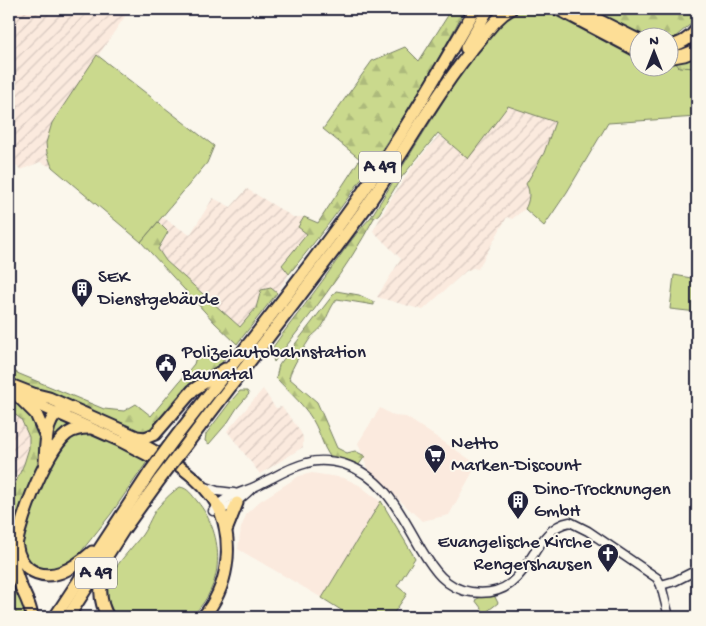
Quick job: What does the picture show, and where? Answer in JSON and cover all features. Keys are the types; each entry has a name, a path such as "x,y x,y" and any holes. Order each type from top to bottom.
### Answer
{"highway":[{"name":"A 49","path":"55,617 150,472 290,290 360,195 414,115 473,9"},
{"name":"A 49","path":"68,617 124,530 160,479 365,209 447,82 488,9"},
{"path":"447,82 492,24 511,9"},
{"path":"558,9 628,46"},
{"path":"576,9 628,35"},
{"path":"678,43 693,35 697,29"},
{"path":"678,56 697,50"},
{"path":"37,395 49,398 138,437 145,438 155,434 193,390 230,366"},
{"path":"13,394 36,414 41,421 46,438"},
{"path":"45,462 46,438 49,428 62,412"},
{"path":"32,617 30,605 19,582 15,568 16,542 45,462 67,434 77,428 89,428"},
{"path":"226,530 238,498"},
{"path":"202,617 215,600 222,583 226,565 226,530 217,508"},
{"path":"217,508 227,546"},
{"path":"108,617 100,595 102,576 124,530"},
{"path":"16,542 20,559 37,573 50,576 71,568 103,543"}],"main road":[{"path":"9,384 37,395 89,428 144,453 177,472 217,508"},
{"path":"13,394 131,438 166,457 204,486 217,508"}],"street":[{"path":"217,508 291,469 313,462 336,462 362,471 373,479 387,494 436,572 454,587 473,592 496,591 507,586 518,578 548,534 555,527 570,522 576,524 656,578 661,585 669,617"},
{"path":"204,486 238,498"},
{"path":"661,585 676,581 697,570"}],"shaded area":[{"path":"9,9 130,9 52,123 47,153 52,167 40,162 21,170 9,159"},
{"path":"508,106 555,122 544,153 526,184 529,200 525,209 512,219 507,217 478,269 473,268 466,271 423,310 377,297 401,259 373,231 392,197 413,166 439,135 468,158"},
{"path":"247,189 293,217 304,217 298,227 308,234 282,264 289,274 277,293 271,288 261,290 256,308 240,327 166,261 158,249 169,233 158,222 162,217 190,235 213,198 231,207"},
{"path":"263,389 274,406 276,408 282,407 299,429 303,437 303,447 260,474 227,431"},
{"path":"380,408 394,416 406,417 477,464 449,515 422,521 368,471 358,443"},
{"path":"9,410 21,419 29,437 29,448 9,497"},
{"path":"312,473 344,478 359,485 381,502 322,598 238,549 241,528 247,513 260,501 299,476"},
{"path":"9,597 14,606 18,617 9,617"}],"green space":[{"path":"444,9 465,9 406,113 338,211 289,274 282,265 307,234 298,227 304,217 318,223 360,159 323,129 372,61 405,47 419,61 447,17"},
{"path":"517,9 550,9 628,52 628,78 678,78 678,64 697,68 697,117 608,123 567,192 544,226 525,209 529,197 529,190 526,184 544,153 555,122 508,106 468,159 438,133 401,178 379,214 374,218 371,217 469,60 510,13"},
{"path":"583,9 697,9 697,19 678,35 678,28 628,28 628,33"},
{"path":"697,35 697,68 678,66 678,45"},
{"path":"97,55 214,146 207,163 141,242 52,167 47,153 46,143 52,123"},
{"path":"371,217 374,218 340,274 274,362 271,350 349,243"},
{"path":"158,222 168,232 158,249 166,261 240,327 256,308 261,290 271,288 277,293 237,344 215,323 141,242"},
{"path":"674,275 697,279 697,312 670,309"},
{"path":"336,291 359,295 374,302 374,305 337,299 323,325 311,337 302,351 289,378 317,402 337,448 347,453 355,451 365,456 358,466 329,455 308,413 276,378 279,365"},
{"path":"228,354 218,368 146,435 9,379 9,366 17,373 104,409 124,411 136,404 151,416 194,364 196,357 210,359"},
{"path":"240,391 247,391 249,394 209,444 205,441 206,434"},
{"path":"9,398 28,410 42,431 40,463 14,533 29,617 18,617 9,597 9,497 24,464 29,448 29,437 21,419 9,410"},
{"path":"60,420 75,426 47,456 55,422"},
{"path":"89,431 149,459 111,514 76,558 61,568 43,571 29,563 22,550 23,533 56,453 75,433"},
{"path":"180,487 192,494 206,515 213,530 217,545 218,561 210,592 202,605 190,617 117,617 108,596 111,575 142,535 157,508 169,495"},
{"path":"381,501 415,558 397,586 407,594 391,617 352,617 322,598"},
{"path":"494,595 498,603 485,613 475,600"}],"place":[{"name":"SEK Dienstgebäude","path":"82,308"},
{"name":"Polizeiautobahnstation Baunatal","path":"166,383"},
{"name":"Netto Marken-Discount","path":"435,474"},
{"name":"Dino-Trocknungen GmbH","path":"518,520"},
{"name":"Evangelische Kirche Rengershausen","path":"608,573"}]}
